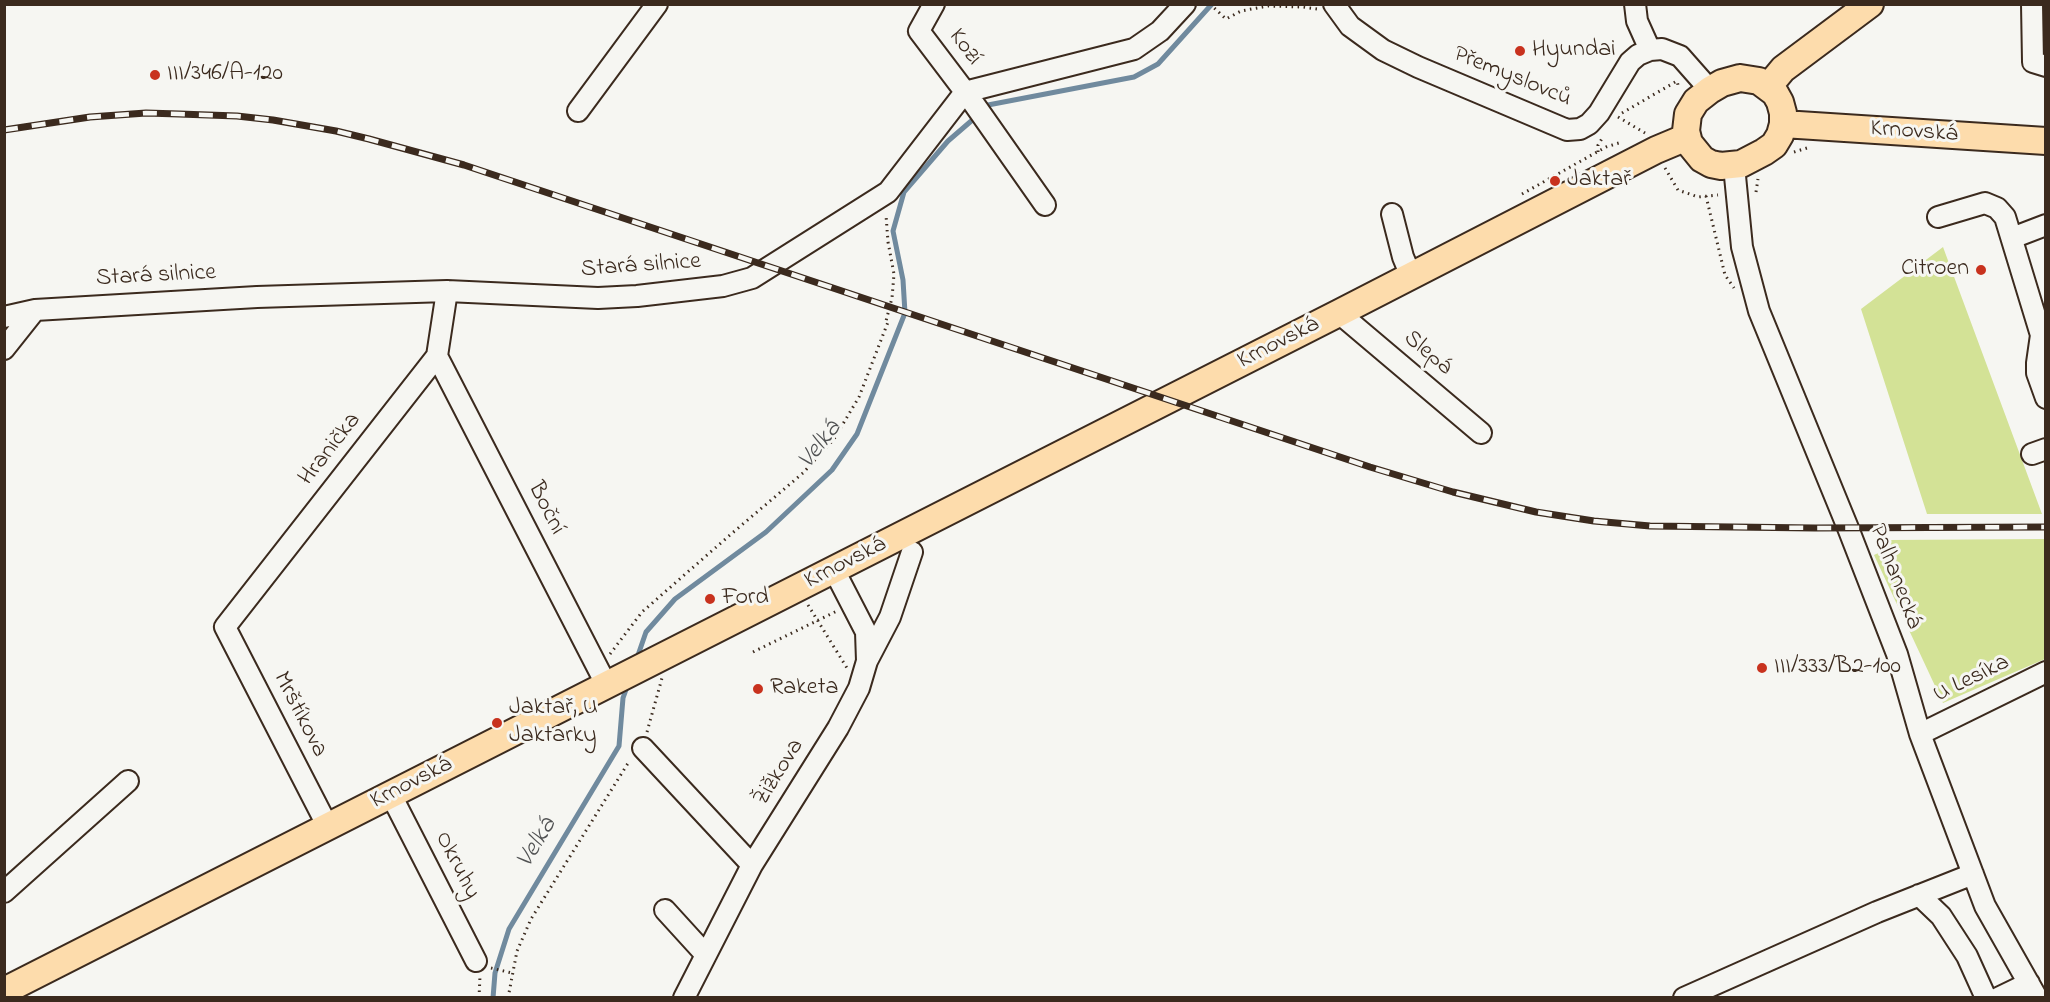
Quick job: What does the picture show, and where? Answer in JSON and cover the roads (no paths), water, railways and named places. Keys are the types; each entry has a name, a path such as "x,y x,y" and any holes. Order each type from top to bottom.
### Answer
{"main road":[{"path":"1768,87 1784,69 1870,4"},
{"path":"1740,78 1760,81 1768,87 1780,102 1783,124 1774,145 1734,166 1721,166 1702,159 1695,152 1687,137 1686,124 1690,108 1696,101 1722,83 1740,78"},
{"name":"Krnovská","path":"1783,124 2046,141"},
{"name":"Krnovská","path":"4,991 391,795 603,678 661,658 1339,314 1656,150 1687,137"}],"street":[{"path":"578,111 657,4"},
{"name":"Kozí","path":"934,4 919,31 973,103"},
{"path":"1045,205 973,103 1134,49 1160,31 1185,4"},
{"path":"1635,4 1637,21 1650,50 1662,49 1680,56 1710,90"},
{"path":"2032,4 2033,62 2046,66"},
{"name":"Přemyslovců","path":"1337,9 1358,33 1392,55 1570,130 1584,127 1592,121 1630,62 1638,54 1650,50"},
{"name":"Stará silnice","path":"4,317 35,310 257,297 447,291 597,298 637,296 723,286 752,278 888,192 973,103"},
{"name":"Palhanecká","path":"1734,166 1726,194 1756,304 1897,654 1920,734 1985,906 2033,990"},
{"path":"1938,217 1979,203 1992,205 2005,217 2041,335 2037,373 2046,398"},
{"path":"1392,214 1403,257 1411,276"},
{"path":"2012,238 2046,225"},
{"name":"Hranička","path":"225,627 437,356 447,291"},
{"path":"4,349 35,310"},
{"name":"Slepá","path":"1339,314 1481,433"},
{"name":"Boční","path":"437,356 603,678"},
{"path":"867,661 890,617 912,552"},
{"name":"Žižkova","path":"684,998 753,865 838,728 859,688 867,661 866,632 834,570"},
{"name":"Mrštíkova","path":"225,627 328,827"},
{"name":"U Lesíka","path":"1920,734 2046,672"},
{"path":"643,748 753,865"},
{"path":"4,892 128,781"},
{"name":"Okruhy","path":"391,795 479,967"},
{"path":"1684,998 1973,873"},
{"path":"1919,895 1941,916 1961,946 1986,998"},
{"path":"665,910 706,955"},
{"path":"1998,998 2033,990"}],"waterway":[{"name":"Velká","path":"984,110 988,105 1134,77 1158,64 1212,4"},
{"name":"Velká","path":"636,661 646,632 675,599 766,532 832,470 857,434 905,313 903,280 893,231 904,192 948,141 977,116"},
{"name":"Velká","path":"493,998 495,973 509,929 619,746 623,698 628,684"}],"railway":[{"path":"4,130 90,117 146,113 237,116 273,120 369,139 464,165 1370,467 1453,492 1536,512 1594,521 1650,526 2046,527"}],"place":[{"name":"Hyundai","path":"1520,51"},
{"name":"III/346/A-120","path":"155,75"},
{"name":"Jaktař","path":"1555,181"},
{"name":"Citroen","path":"1981,270"},
{"name":"Ford","path":"710,599"},
{"name":"III/333/B2-100","path":"1762,668"},
{"name":"Raketa","path":"758,689"},
{"name":"Jaktař, U Jaktarky","path":"497,723"}]}
